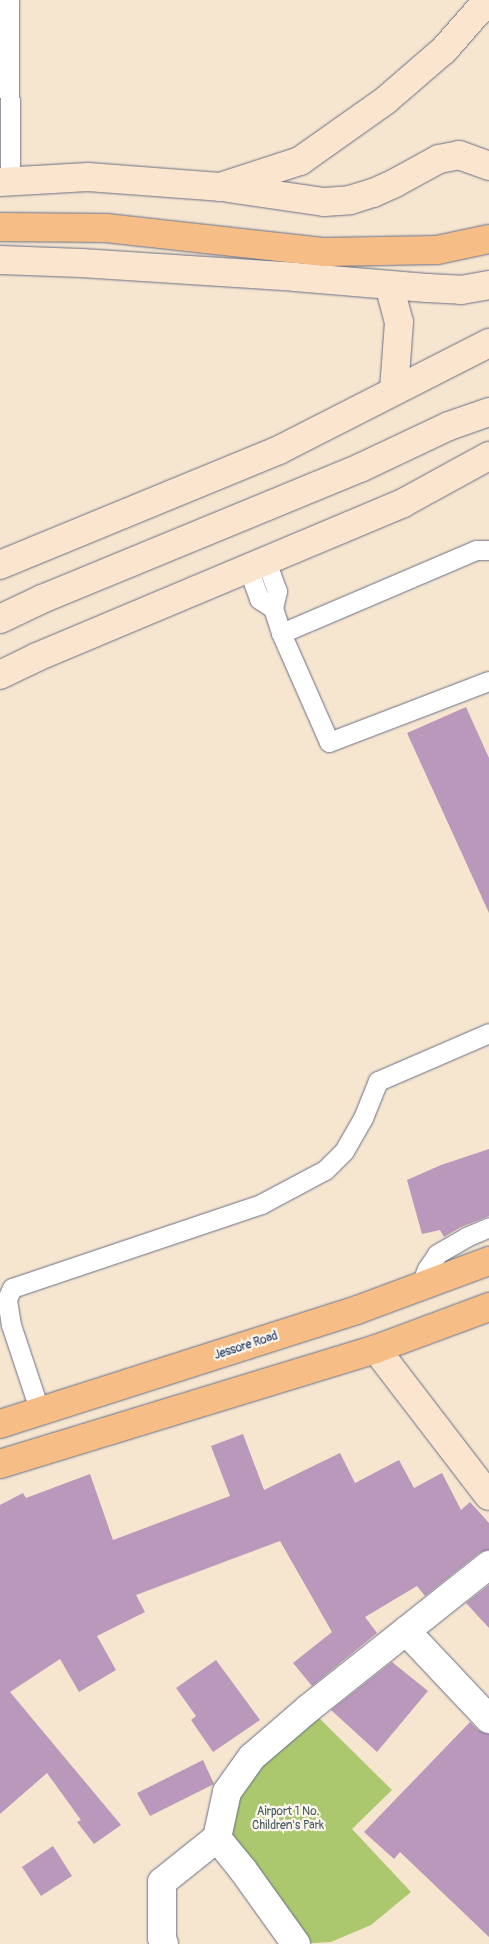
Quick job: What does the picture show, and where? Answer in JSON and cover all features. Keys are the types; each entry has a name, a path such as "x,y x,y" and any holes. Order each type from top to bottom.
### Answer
{"main road":[{"path":"0,227 106,228 324,252 437,250 489,238"},
{"name":"Jessore Road","path":"0,1424 357,1310 489,1261"},
{"path":"0,1464 376,1349 489,1307"}],"street":[{"path":"220,187 300,160 330,140 386,100 444,50 488,0"},
{"path":"5,182 88,177 220,187 324,202 350,200 395,184 439,159 459,155 489,166"},
{"path":"0,260 82,263 461,290 489,285"},
{"path":"389,285 399,322 394,390"},
{"path":"0,565 279,450 489,343"},
{"path":"0,619 42,599 360,468 449,426 489,412"},
{"path":"0,675 403,503 489,456"},
{"path":"376,1349 489,1496"},
{"path":"164,1944 162,1938 162,1882 217,1838 227,1792 252,1757 309,1708 489,1565"},
{"path":"406,1631 489,1718"},
{"path":"217,1838 244,1870 296,1944"}],"lane":[{"path":"5,182 9,0"},
{"path":"281,633 476,550 489,550"},
{"path":"257,565 277,592 273,608 281,633 329,742 489,681"},
{"path":"40,1412 11,1325 6,1299 12,1288 261,1204 325,1170 344,1151 363,1118 378,1081 489,1033"},
{"path":"420,1286 427,1268 437,1254 466,1237 489,1227"}],"green space":[{"name":"Airport 1 No. Children's Park","path":"309,1708 392,1790 352,1829 411,1892 371,1925 331,1942 296,1944 217,1838 227,1792"}],"building":[{"path":"466,707 489,758 489,913 407,733"},
{"path":"489,1149 489,1216 461,1227 444,1237 440,1230 422,1234 407,1180 441,1165"},
{"path":"243,1434 264,1490 340,1453 355,1483 399,1460 414,1488 442,1473 461,1510 470,1502 489,1523 489,1550 479,1553 425,1596 417,1586 365,1617 377,1633 312,1686 293,1663 332,1632 280,1541 136,1595 145,1612 97,1636 116,1670 79,1692 60,1659 10,1692 121,1825 94,1844 77,1822 81,1820 47,1773 0,1814 0,1505 23,1493 26,1498 90,1474 113,1540 230,1496 211,1446"},
{"path":"489,1585 489,1628 466,1603"},
{"path":"216,1660 260,1720 213,1752 191,1720 196,1716 176,1688"},
{"path":"392,1662 428,1691 377,1752 331,1710"},
{"path":"470,1722 478,1730 489,1734 489,1937 400,1852 394,1859 364,1832"},
{"path":"203,1760 214,1784 150,1816 137,1793"},
{"path":"53,1846 72,1876 41,1896 22,1867"}]}
